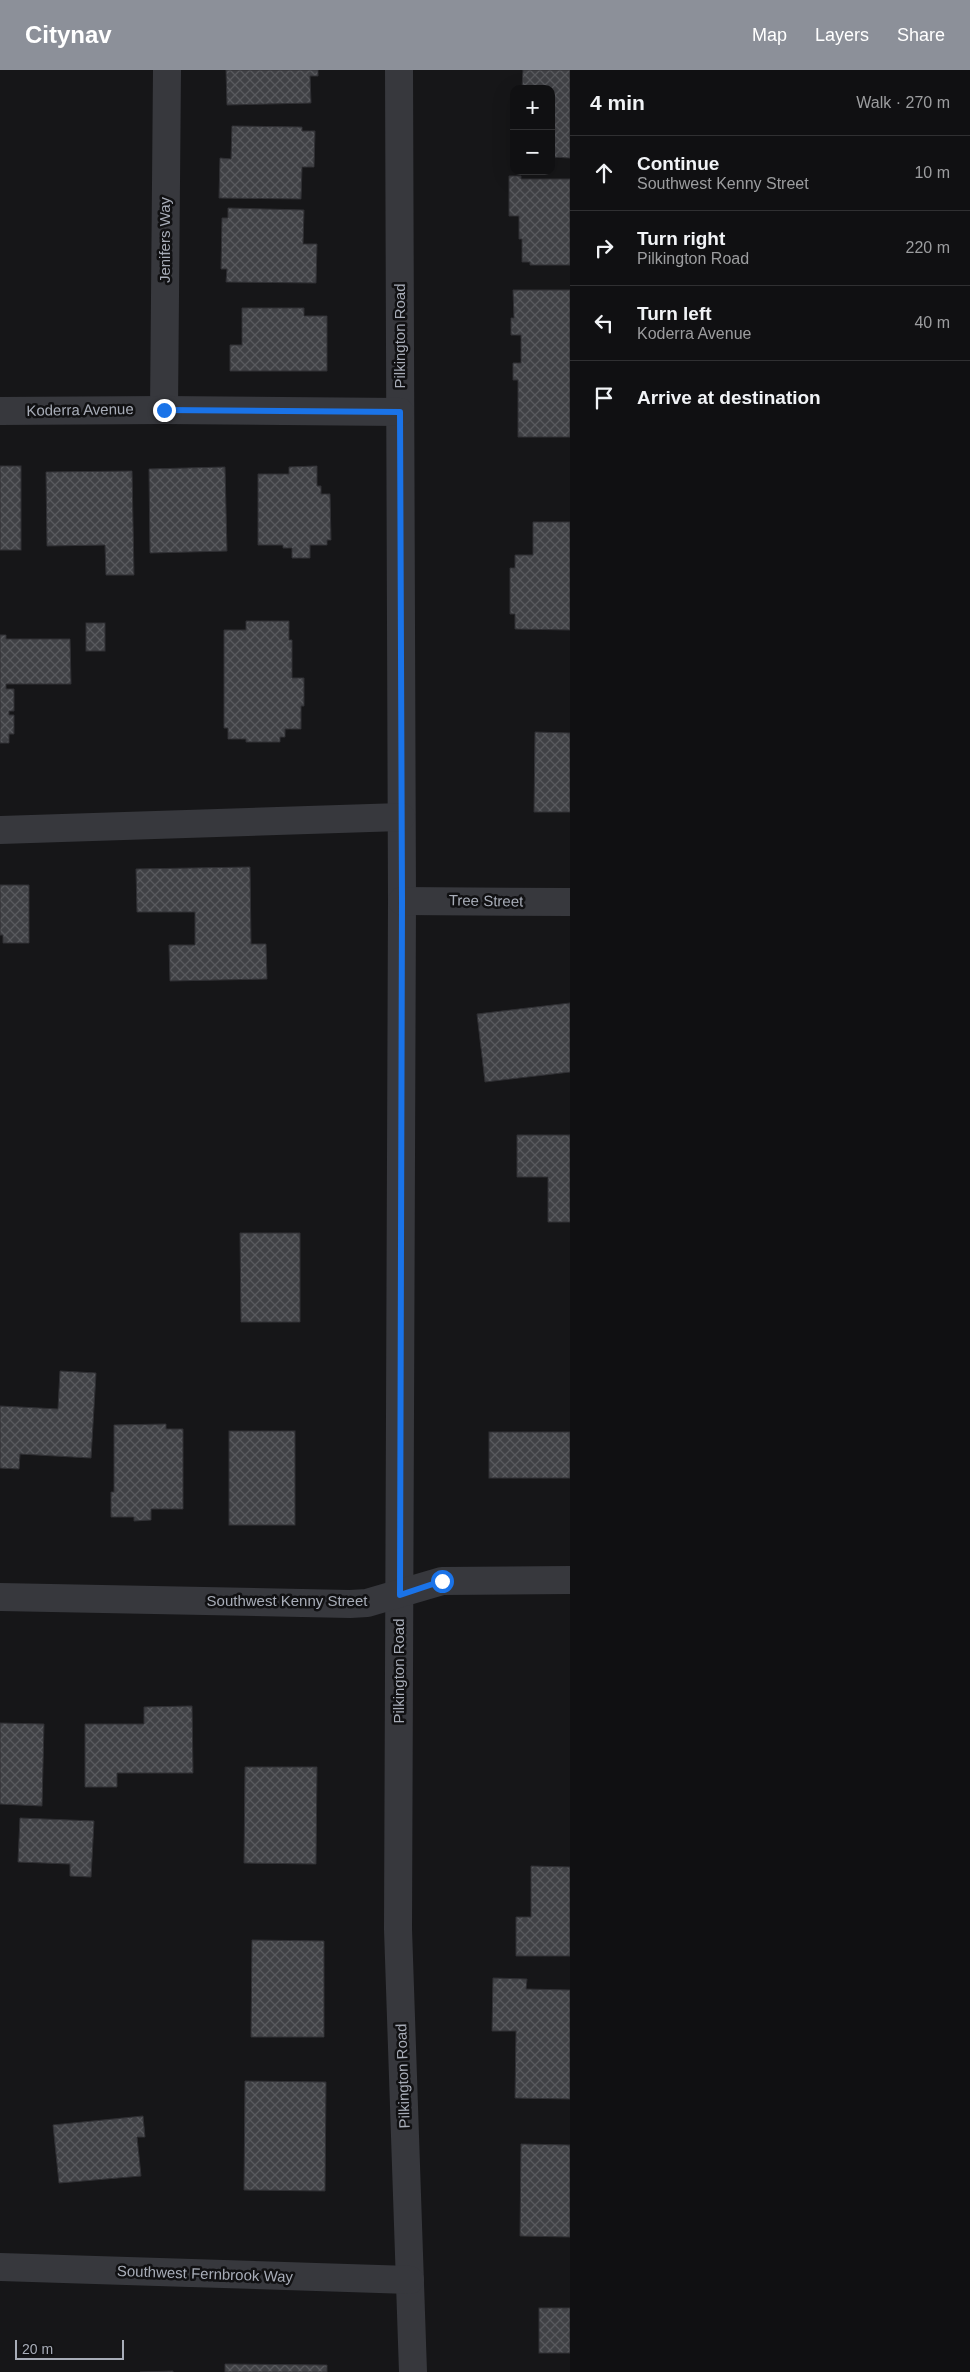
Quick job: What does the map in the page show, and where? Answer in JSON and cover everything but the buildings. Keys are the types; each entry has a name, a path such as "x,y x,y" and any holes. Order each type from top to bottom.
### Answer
{"street":[{"name":"Jenifers Way","path":"164,410 167,70"},
{"name":"Pilkington Road","path":"399,70 402,901 398,1929 413,2372"},
{"name":"Koderra Avenue","path":"0,411 400,412"},
{"path":"0,830 401,817"},
{"name":"Tree Street","path":"402,901 570,902"},
{"name":"Southwest Kenny Street","path":"0,1597 350,1604 367,1603 400,1595 442,1581 570,1580"},
{"name":"Southwest Fernbrook Way","path":"0,2267 410,2280"}],"route":[{"path":"164,410 400,412 402,901 400,1595 442,1581"}]}
